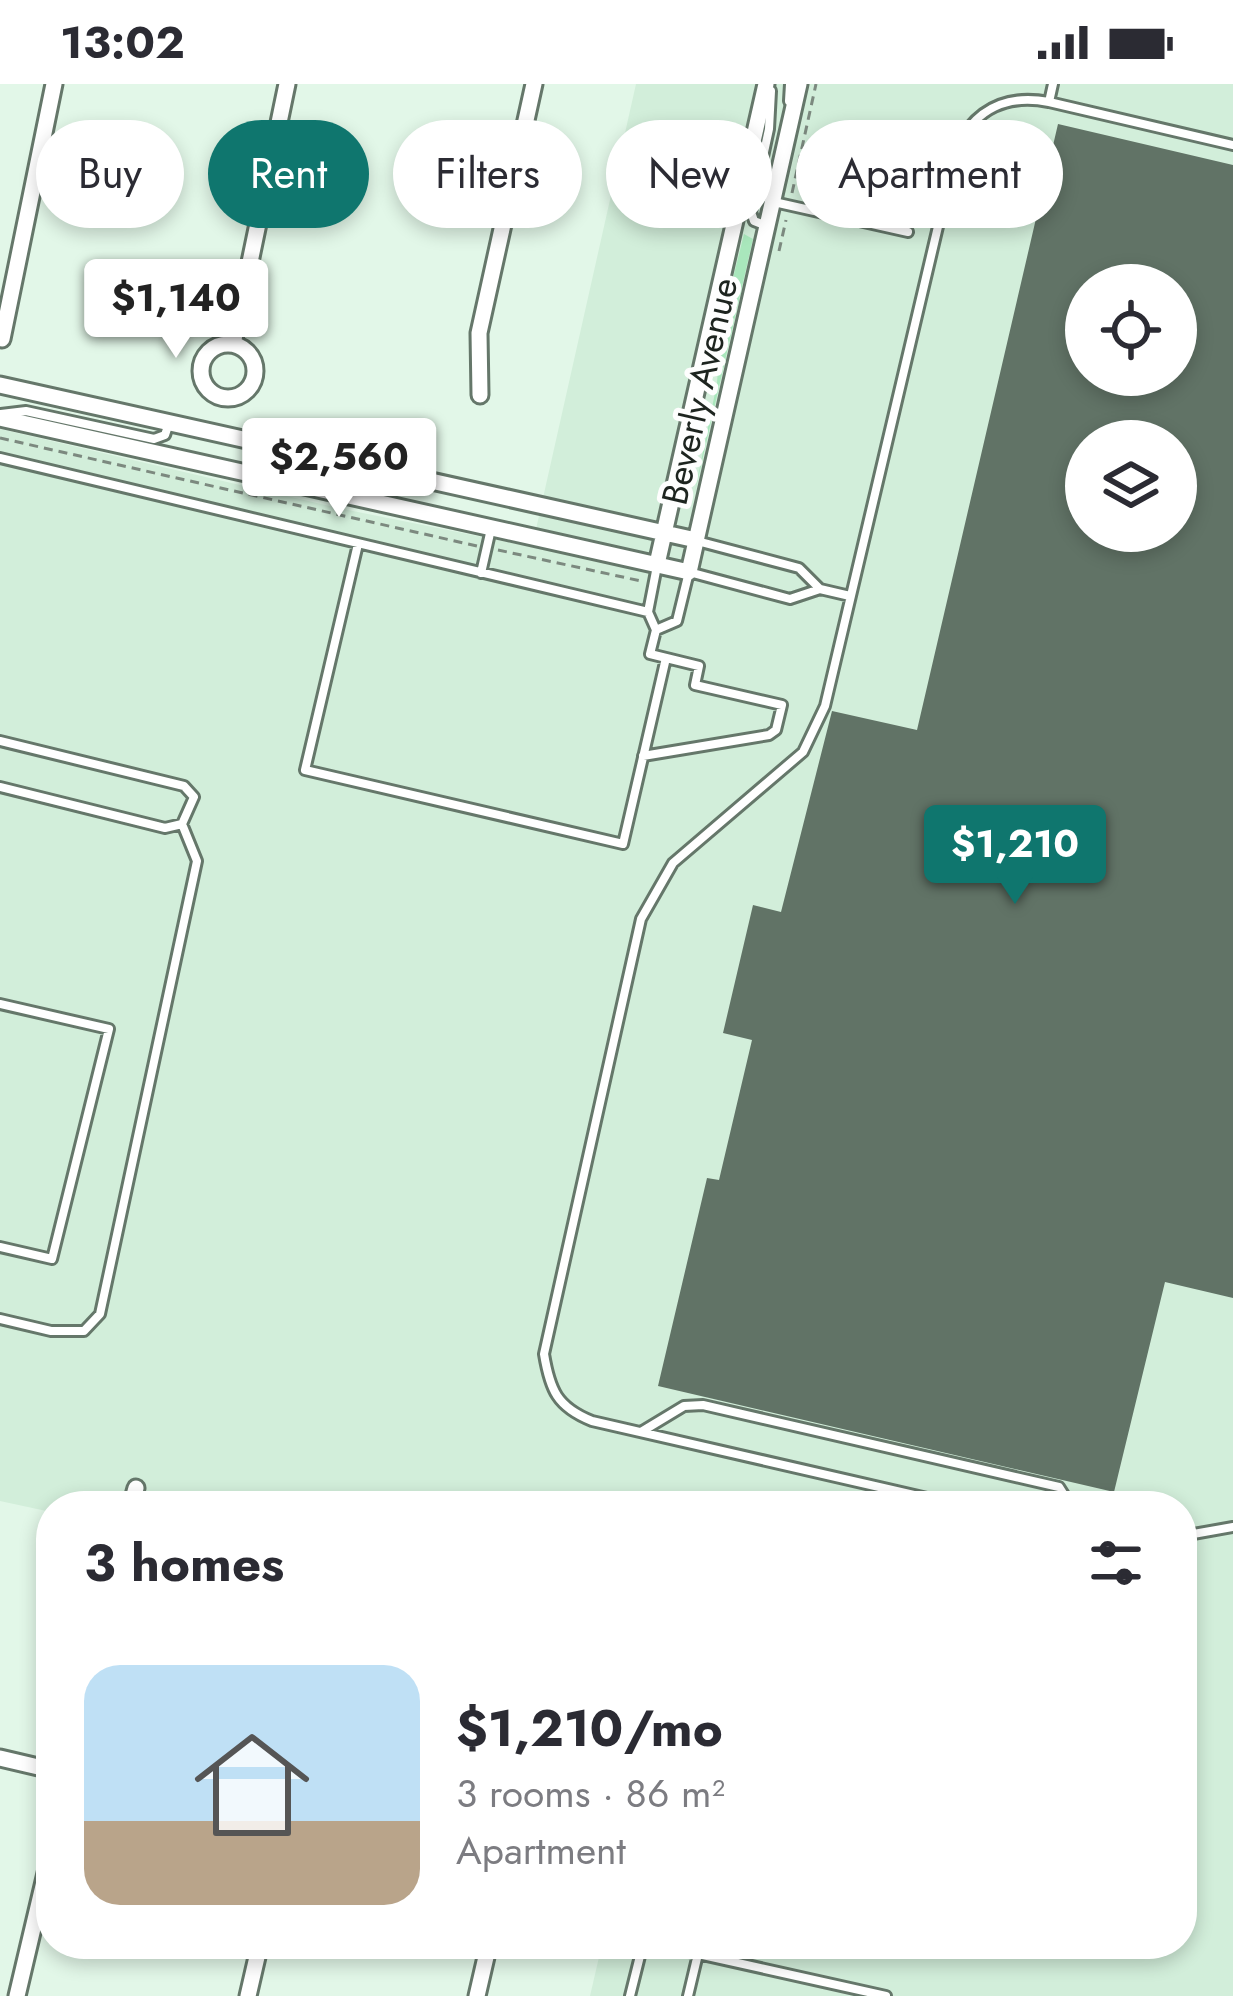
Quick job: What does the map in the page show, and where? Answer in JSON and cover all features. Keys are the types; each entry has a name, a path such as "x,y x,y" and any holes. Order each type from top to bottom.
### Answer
{"street":[{"path":"2,339 54,84"},
{"path":"233,344 286,84"},
{"path":"480,395 479,333 534,84"},
{"name":"Beverly Avenue","path":"657,564 769,84"},
{"name":"Beverly Avenue","path":"772,202 795,84"},
{"name":"Beverly Avenue","path":"689,572 767,228"},
{"path":"5,388 696,541"},
{"path":"0,416 689,572"},
{"path":"0,1758 36,1766"},
{"path":"17,1996 36,1916"},
{"path":"248,1996 257,1959"},
{"path":"477,1996 486,1959"}],"lane":[{"path":"769,84 769,120"},
{"path":"1049,102 1053,84"},
{"path":"897,1491 639,1432 572,1412 550,1392 544,1354 641,919 673,863 803,752 825,706 957,146 990,108 1018,98 1233,145"},
{"path":"772,202 908,232"},
{"path":"0,416 26,411 154,439 163,438 170,423"},
{"path":"0,458 648,613"},
{"path":"277,480 288,464 394,487 448,485"},
{"path":"481,573 491,527"},
{"path":"696,541 799,568 820,589"},
{"path":"358,544 305,770 623,844 666,658"},
{"path":"643,756 769,735 776,730 782,705 695,685 699,666 650,655 656,630 648,613 657,564"},
{"path":"656,630 677,621 689,572 790,599 820,589 850,596"},
{"path":"0,741 184,787 194,797 182,824 197,861 100,1314 83,1331 51,1331 0,1319"},
{"path":"0,787 165,828 182,824"},
{"path":"0,1004 109,1029 52,1258 0,1247"},
{"path":"639,1432 685,1406 703,1405 1062,1491"},
{"path":"1197,1533 1233,1527"},
{"path":"630,1996 639,1959"},
{"path":"688,1996 697,1959"},
{"path":"720,1959 886,1996"}],"path":[{"path":"0,438 654,583"}],"shaded area":[{"path":"636,84 1233,84 1233,1996 590,1996 599,1959 1197,1959 1197,1491 36,1491 36,1509 0,1501 0,429 338,508 532,547 606,218 606,228 772,228 772,120 628,120"}],"green space":[{"path":"744,234 753,239 694,496 717,383 721,326"}],"building":[{"path":"1063,125 1233,165 1233,1298 1165,1282 1114,1491 658,1386 707,1178 719,1180 752,1040 723,1033 753,905 781,912 832,711 917,730 1034,228 1063,228"}]}
